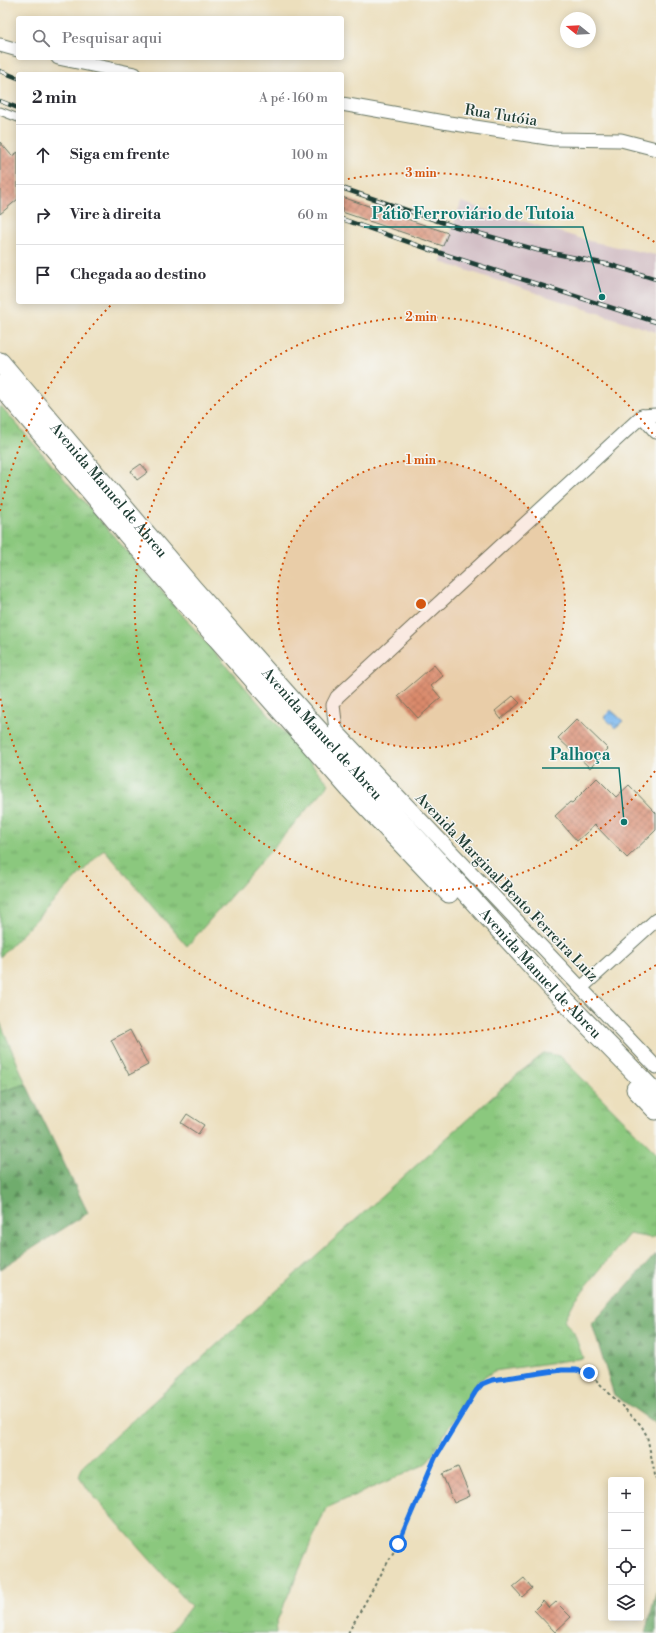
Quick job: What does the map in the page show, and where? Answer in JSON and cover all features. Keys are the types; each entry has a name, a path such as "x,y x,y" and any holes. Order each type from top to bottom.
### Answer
{"main road":[{"name":"Avenida Manuel de Abreu","path":"0,362 193,589 311,722 557,993 656,1094"},
{"name":"Avenida Manuel de Abreu","path":"0,385 180,596 350,789 656,1110"}],"street":[{"path":"0,45 16,49"},
{"path":"68,60 125,72"},
{"name":"Rua Tutóia","path":"344,104 449,123 554,139 621,140 656,149"},
{"path":"642,416 656,415"},
{"path":"642,416 656,432"},
{"name":"Avenida Marginal Bento Ferreira Luiz","path":"642,416 338,697 333,706 336,730 656,1066"},
{"path":"581,988 656,920"}],"lane":[{"path":"0,111 16,117"}],"path":[{"path":"348,1633 398,1544 435,1458 476,1391 482,1384 492,1380 562,1370 576,1370 589,1373 641,1425 647,1436 656,1480"}],"shaded area":[{"path":"461,202 589,241 656,255 656,332 441,262"}],"green space":[{"path":"0,405 329,784 187,946 104,849 0,957"},
{"path":"0,1022 26,1084 0,1092"},
{"path":"545,1053 560,1056 656,1153 656,1236 651,1238 629,1234 575,1300 564,1321 574,1333 583,1358 494,1371 477,1382 426,1464 326,1508 276,1623 277,1633 168,1633 176,1626 191,1606 90,1492 79,1476 83,1465 519,1073"},
{"path":"26,1084 88,1213 0,1269 0,1092"},
{"path":"656,1254 656,1424 614,1395 592,1324"},
{"path":"656,1592 656,1633 646,1633"}],"water":[{"path":"611,710 623,721 615,728 604,717"}],"building":[{"path":"0,142 12,156 16,153 16,201 0,214"},
{"path":"344,198 448,233 443,246 344,213"},
{"path":"141,464 148,472 137,480 131,471"},
{"path":"434,665 443,676 431,686 441,698 418,718 398,696"},
{"path":"513,696 520,703 501,719 495,711"},
{"path":"577,719 608,749 590,768 558,738"},
{"path":"597,778 616,797 629,785 656,813 656,830 627,858 595,825 577,841 555,816 570,802 572,803"},
{"path":"130,1030 148,1065 129,1075 111,1040"},
{"path":"187,1114 204,1125 198,1134 181,1123"},
{"path":"458,1467 470,1496 454,1503 442,1474"},
{"path":"524,1578 532,1588 522,1597 513,1587"},
{"path":"543,1601 549,1608 556,1602 571,1617 555,1632 534,1610"}],"railway":[{"path":"0,71 16,77"},
{"path":"0,101 16,107"},
{"path":"344,189 450,225 537,250 611,265 656,279"},
{"path":"344,220 428,249 656,322"}],"place":[{"name":"Pátio Ferroviário de Tutoia","path":"602,297"},
{"name":"Palhoça","path":"624,822"}],"route":[{"path":"398,1544 435,1458 476,1391 482,1384 492,1380 562,1370 576,1370 589,1373"}]}
